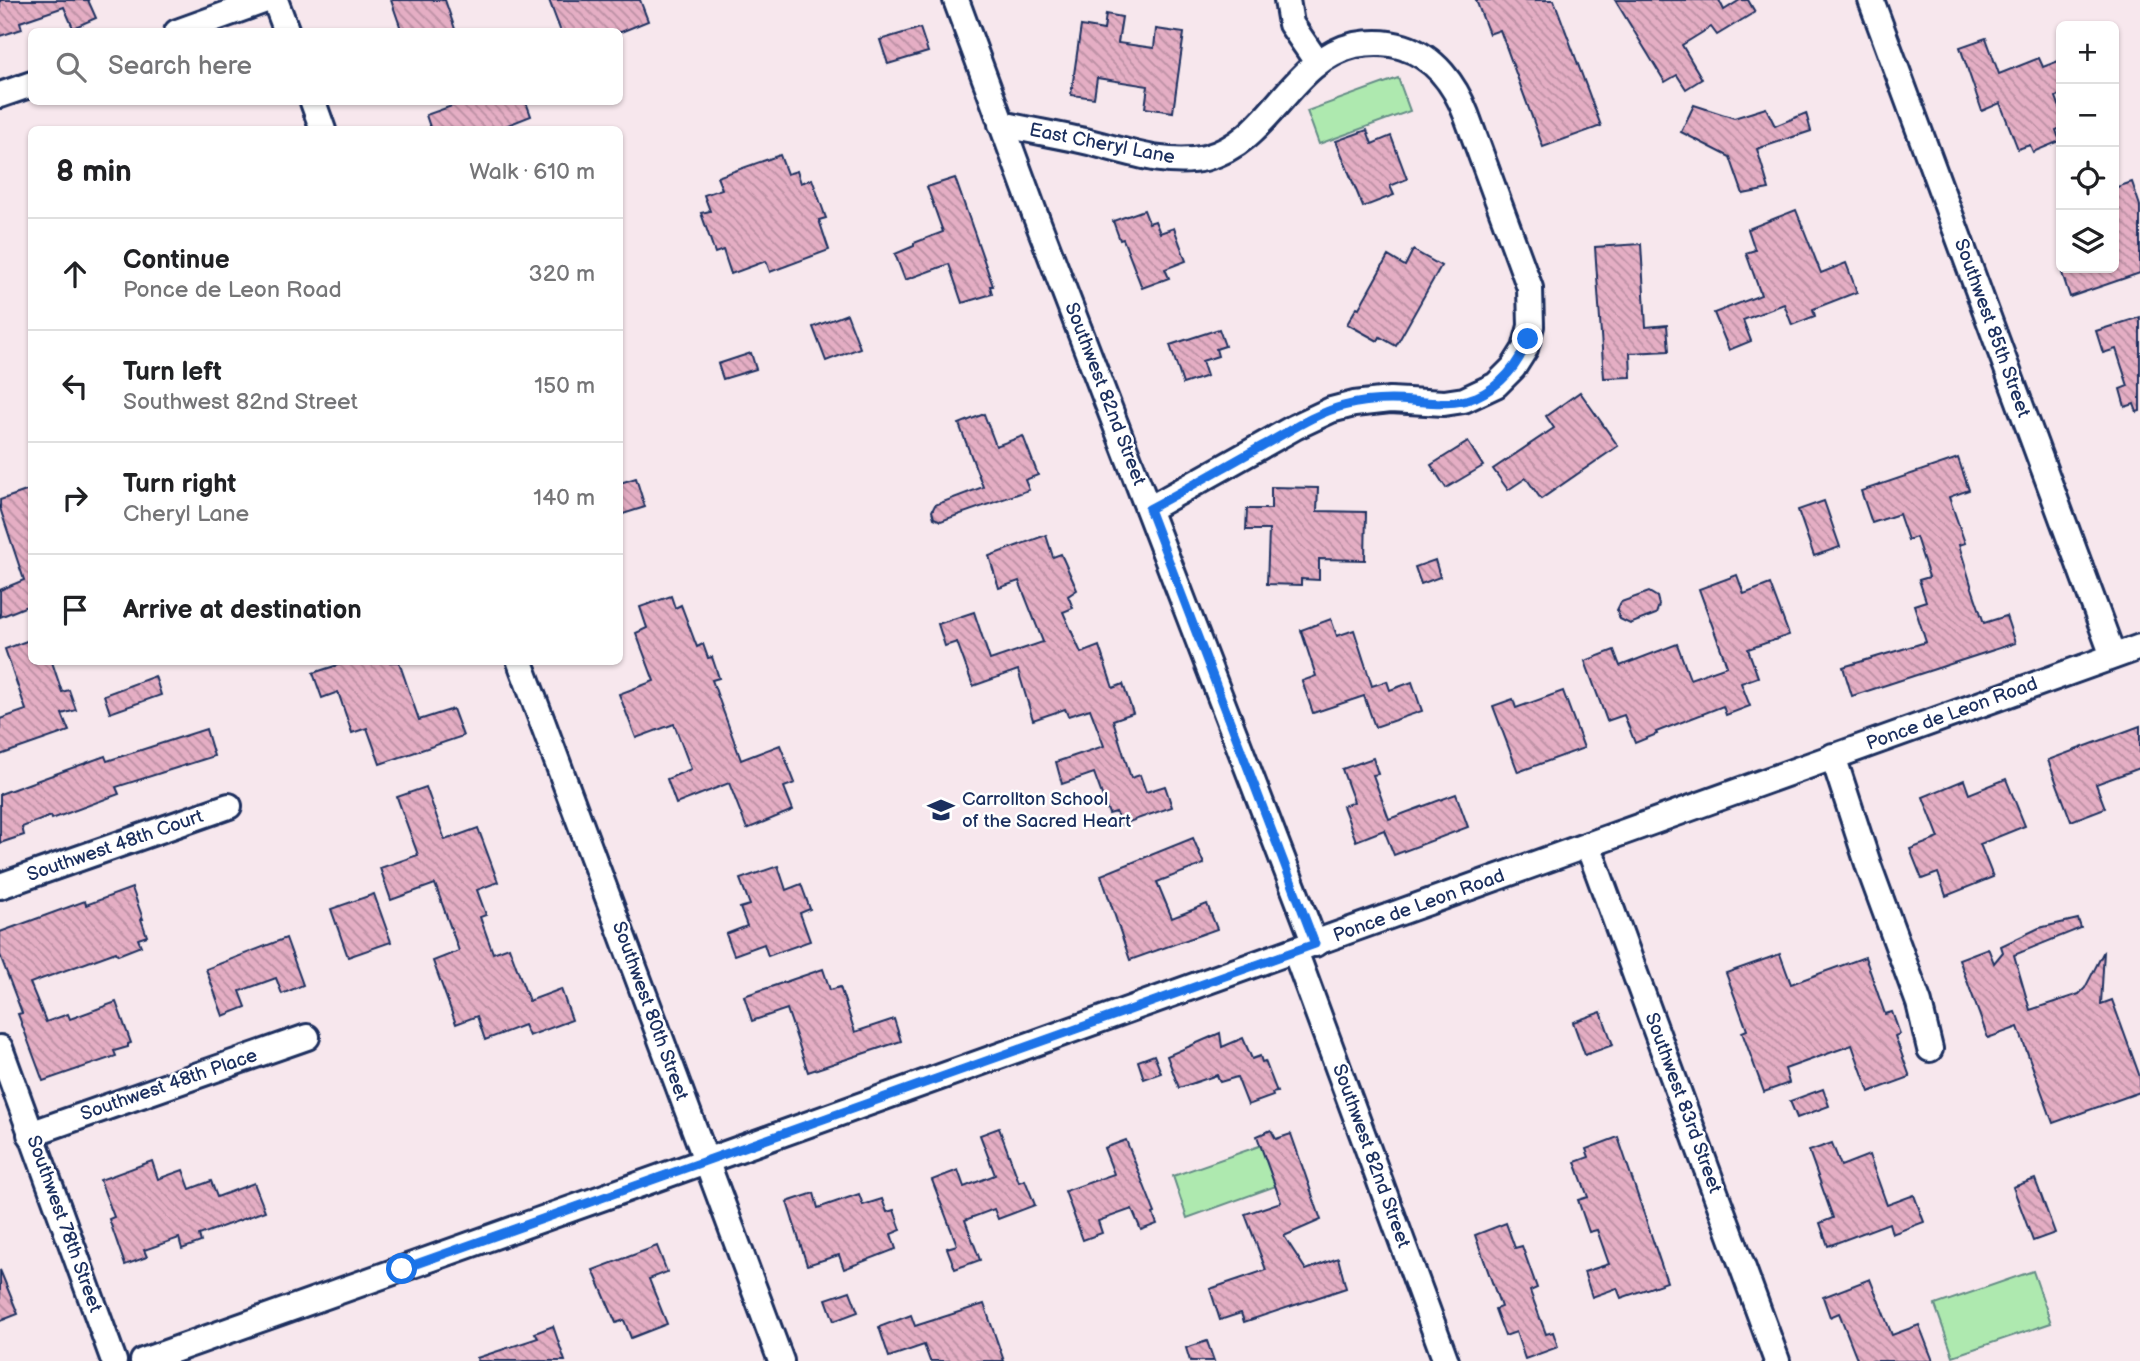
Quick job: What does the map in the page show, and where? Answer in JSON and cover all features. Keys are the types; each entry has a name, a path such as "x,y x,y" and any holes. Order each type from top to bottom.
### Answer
{"street":[{"path":"188,28 266,0"},
{"path":"275,0 286,28"},
{"name":"Southwest 82nd Street","path":"956,0 1149,509 1305,947 1446,1361"},
{"path":"1287,0 1291,24 1317,62"},
{"name":"Southwest 85th Street","path":"1871,0 2113,656"},
{"name":"East Cheryl Lane","path":"1001,124 1144,156 1199,159 1227,149 1251,134 1317,62 1341,49 1372,43 1404,47 1426,59 1447,78 1460,99 1526,276 1532,302 1531,326 1525,349 1506,376 1485,392 1455,402 1390,400 1331,410 1295,427 1149,509"},
{"path":"0,95 28,85"},
{"path":"314,105 322,126"},
{"name":"Ponce de Leon Road","path":"142,1361 2140,647"},
{"name":"Southwest 80th Street","path":"521,665 780,1361"},
{"path":"1833,756 1868,867 1919,1003 1930,1049"},
{"name":"Southwest 48th Court","path":"0,886 229,806"},
{"name":"Southwest 83rd Street","path":"1588,845 1777,1361"},
{"name":"Southwest 48th Place","path":"30,1134 307,1037"},
{"name":"Southwest 78th Street","path":"0,1048 114,1361"}],"green space":[{"path":"1398,78 1410,111 1319,144 1307,111"},
{"path":"1262,1145 1276,1186 1187,1218 1173,1176"},
{"path":"2033,1271 2051,1323 1953,1356 1935,1305"}],"building":[{"path":"0,0 88,0 96,18 73,28 64,7 20,22 22,29 0,36"},
{"path":"391,0 445,0 455,28 401,28"},
{"path":"549,0 640,0 648,21 623,31 623,28 560,28"},
{"path":"1476,0 1554,0 1601,126 1543,147 1500,30 1489,34"},
{"path":"1615,0 1719,0 1724,10 1740,0 1748,0 1755,12 1717,35 1711,27 1682,45 1702,79 1686,89 1677,75 1665,82"},
{"path":"1106,14 1122,17 1118,43 1154,48 1156,29 1184,33 1173,112 1145,108 1148,86 1097,78 1094,98 1071,95 1081,26 1104,30"},
{"path":"920,28 928,52 888,64 880,40"},
{"path":"1986,38 1999,74 2039,58 2043,67 2056,62 2056,143 2033,152 2030,145 2018,149 2000,103 1982,111 1960,47"},
{"path":"454,105 527,105 531,116 505,126 430,126 426,115"},
{"path":"1694,105 1734,118 1766,108 1775,126 1806,113 1811,131 1757,149 1769,189 1743,194 1730,157 1681,132"},
{"path":"1367,130 1372,144 1391,136 1407,179 1390,186 1394,195 1363,207 1336,141"},
{"path":"780,155 787,174 797,171 801,183 812,179 826,218 819,220 829,250 770,272 766,261 731,274 723,250 715,253 701,213 710,211 704,195 722,189 717,177"},
{"path":"955,178 993,286 990,286 992,294 962,303 949,264 905,280 895,254 943,232 927,187"},
{"path":"2132,182 2140,206 2140,273 2070,297 2062,273 2119,273 2119,186"},
{"path":"1144,210 1149,223 1155,221 1160,233 1174,228 1186,261 1165,269 1169,278 1142,288 1113,221"},
{"path":"1796,210 1821,273 1846,263 1857,292 1813,309 1815,316 1792,325 1784,304 1743,320 1751,341 1729,350 1714,313 1761,295 1746,253 1755,250 1748,229"},
{"path":"1641,244 1646,327 1667,325 1669,351 1630,353 1631,377 1604,378 1595,247"},
{"path":"1413,250 1441,266 1396,346 1380,337 1378,341 1347,324 1388,256 1405,266"},
{"path":"847,314 860,348 826,361 813,327"},
{"path":"2140,317 2140,411 2137,412 2134,404 2125,407 2120,389 2128,386 2116,349 2103,353 2096,331"},
{"path":"1219,329 1225,346 1216,349 1218,356 1202,361 1207,376 1183,384 1170,345"},
{"path":"751,353 756,369 723,379 718,364"},
{"path":"1580,392 1618,446 1541,499 1526,478 1508,490 1493,469 1554,428 1546,416"},
{"path":"984,414 996,446 1023,436 1038,475 1025,480 1029,490 941,521 934,518 932,511 935,505 983,487 959,424"},
{"path":"1468,442 1483,466 1446,488 1431,465"},
{"path":"1958,458 1969,490 1949,497 1965,543 1959,545 1972,588 1984,623 2006,616 2015,643 1852,696 1843,667 1926,642 1914,605 1926,601 1919,580 1929,577 1916,537 1908,540 1899,514 1872,523 1861,491"},
{"path":"636,478 645,507 623,514 623,482"},
{"path":"1271,487 1318,488 1317,511 1366,512 1365,560 1319,559 1319,580 1301,579 1301,585 1267,584 1269,530 1246,530 1247,509 1271,509"},
{"path":"28,490 28,606 0,617 0,590 24,580 0,508 0,500"},
{"path":"1824,501 1840,547 1814,556 1798,510"},
{"path":"1046,535 1053,557 1061,554 1077,590 1068,596 1073,608 1063,612 1081,653 1099,646 1113,688 1123,684 1133,713 1113,720 1131,778 1140,775 1146,792 1165,786 1172,807 1120,825 1116,812 1109,814 1094,773 1062,784 1056,762 1104,746 1090,709 1068,716 1065,709 1033,720 1018,670 973,686 957,642 945,646 938,624 974,612 990,660 1043,642 1019,581 999,588 989,556"},
{"path":"1435,560 1440,577 1421,584 1415,567"},
{"path":"1737,575 1744,594 1770,584 1789,635 1748,649 1758,677 1741,683 1750,706 1726,715 1723,706 1635,743 1624,715 1607,721 1585,661 1614,650 1620,666 1677,644 1690,679 1727,666 1699,589"},
{"path":"1649,592 1657,597 1659,605 1656,614 1630,624 1620,619 1617,610 1621,602"},
{"path":"671,596 675,608 681,605 697,647 703,644 708,658 712,657 719,678 712,680 741,760 780,745 795,783 784,787 793,810 747,829 729,783 676,804 667,779 691,769 674,724 636,738 619,694 654,681 636,633 647,628 640,607"},
{"path":"1331,619 1337,636 1354,630 1372,686 1387,681 1390,690 1412,682 1422,711 1375,727 1364,696 1313,713 1302,681 1316,676 1301,630"},
{"path":"28,640 28,665 53,665 62,692 69,690 76,710 62,714 69,731 0,755 0,719 26,710 5,649"},
{"path":"338,665 400,665 419,720 453,709 463,736 380,764 367,728 352,733 338,692 322,698 313,673"},
{"path":"155,676 161,695 110,713 104,695"},
{"path":"1563,691 1584,748 1518,772 1493,706 1513,699 1516,708"},
{"path":"2140,726 2140,768 2096,784 2105,808 2071,821 2048,760"},
{"path":"206,729 214,756 116,787 119,794 22,827 24,835 0,843 0,794 105,756 107,761"},
{"path":"1373,758 1378,774 1373,775 1389,819 1456,794 1468,827 1394,855 1384,830 1356,841 1343,806 1354,802 1342,769"},
{"path":"2006,779 2025,826 1980,844 1993,877 1946,896 1938,873 1922,879 1910,849 1939,838 1923,797 1964,780 1969,794"},
{"path":"426,787 445,840 478,828 498,882 477,890 486,915 480,917 493,953 509,947 529,1001 561,989 572,1020 529,1036 524,1025 485,1040 477,1016 456,1024 433,961 459,951 435,884 391,900 380,868 418,855 397,797"},
{"path":"1193,838 1204,864 1157,882 1172,918 1207,904 1217,929 1130,960 1101,875"},
{"path":"778,866 786,890 801,884 810,909 800,913 810,941 768,956 764,944 734,955 726,934 747,926 740,908 750,905 740,879"},
{"path":"132,888 147,936 138,939 141,946 118,955 116,952 30,983 46,1022 68,1014 70,1019 116,1002 131,1043 128,1047 114,1051 116,1056 43,1081 0,955 0,932 85,901 86,905"},
{"path":"374,894 391,942 348,957 331,909"},
{"path":"2078,919 2081,928 2014,955 2030,1010 2079,994 2085,988 2104,951 2101,1004 2112,1000 2140,1077 2140,1092 2053,1123 2018,1027 1988,1038 1959,959 1988,948 1994,963 2003,952 2001,946 2039,928"},
{"path":"286,938 303,985 282,994 276,978 240,991 246,1007 223,1016 206,969"},
{"path":"1780,954 1791,984 1865,957 1885,1014 1892,1012 1900,1034 1895,1036 1910,1077 1869,1092 1852,1045 1785,1069 1789,1083 1764,1092 1742,1032 1747,1030 1726,973"},
{"path":"823,969 830,990 840,987 855,1032 894,1019 901,1041 808,1072 787,1009 752,1021 744,996"},
{"path":"1601,1012 1613,1045 1585,1055 1573,1022"},
{"path":"1220,1033 1222,1047 1243,1038 1252,1059 1260,1056 1262,1062 1265,1061 1277,1092 1272,1093 1273,1096 1248,1105 1237,1077 1220,1082 1217,1075 1179,1088 1167,1056"},
{"path":"1154,1055 1161,1073 1144,1079 1138,1061"},
{"path":"1823,1089 1829,1106 1797,1118 1790,1101"},
{"path":"999,1128 1019,1182 1025,1180 1035,1205 998,1219 994,1209 965,1220 980,1260 955,1269 947,1248 957,1245 932,1180 958,1170 964,1187 995,1175 980,1135"},
{"path":"1271,1130 1276,1139 1291,1134 1321,1220 1284,1236 1306,1270 1338,1258 1346,1288 1244,1322 1241,1313 1220,1320 1210,1289 1266,1270 1245,1214 1281,1202 1257,1136"},
{"path":"1618,1137 1667,1282 1621,1298 1617,1288 1592,1297 1584,1272 1609,1264 1597,1230 1589,1232 1578,1200 1588,1197 1575,1162 1589,1157 1586,1149"},
{"path":"1126,1140 1157,1224 1141,1230 1132,1209 1098,1221 1102,1233 1083,1240 1065,1191 1114,1174 1104,1148"},
{"path":"1832,1143 1841,1166 1869,1155 1887,1205 1914,1195 1924,1222 1892,1234 1889,1223 1828,1246 1820,1223 1833,1218 1809,1151"},
{"path":"152,1161 158,1179 183,1170 190,1189 211,1181 217,1197 254,1183 265,1211 199,1235 201,1242 182,1249 179,1238 144,1250 147,1257 125,1265 109,1219 114,1217 100,1180"},
{"path":"2035,1179 2055,1233 2033,1241 2013,1187"},
{"path":"814,1193 818,1208 859,1194 863,1205 882,1199 887,1212 894,1210 901,1230 891,1234 896,1249 844,1269 839,1255 807,1265 787,1202"},
{"path":"1506,1223 1515,1248 1522,1246 1537,1288 1530,1291 1546,1334 1553,1332 1558,1347 1525,1359 1516,1332 1505,1336 1495,1309 1501,1307 1475,1235"},
{"path":"657,1246 667,1272 649,1279 667,1324 631,1338 624,1320 616,1323 593,1270"},
{"path":"0,1270 18,1314 0,1321"},
{"path":"1870,1279 1892,1335 1919,1325 1933,1361 1858,1361 1839,1313 1830,1317 1823,1297"},
{"path":"850,1291 858,1312 834,1321 826,1299"},
{"path":"984,1304 1004,1361 930,1361 924,1345 889,1357 879,1327 911,1315 915,1326"},
{"path":"553,1326 565,1361 478,1361 477,1358 538,1338 535,1333"},
{"path":"1207,1341 1214,1361 1190,1361 1186,1348"}],"place":[{"name":"Carrollton School of the Sacred Heart","path":"941,810"}],"route":[{"path":"402,1269 1315,944 1149,509 1295,427 1331,410 1366,402 1390,400 1444,403 1475,397 1506,376 1520,359 1528,339"}]}
